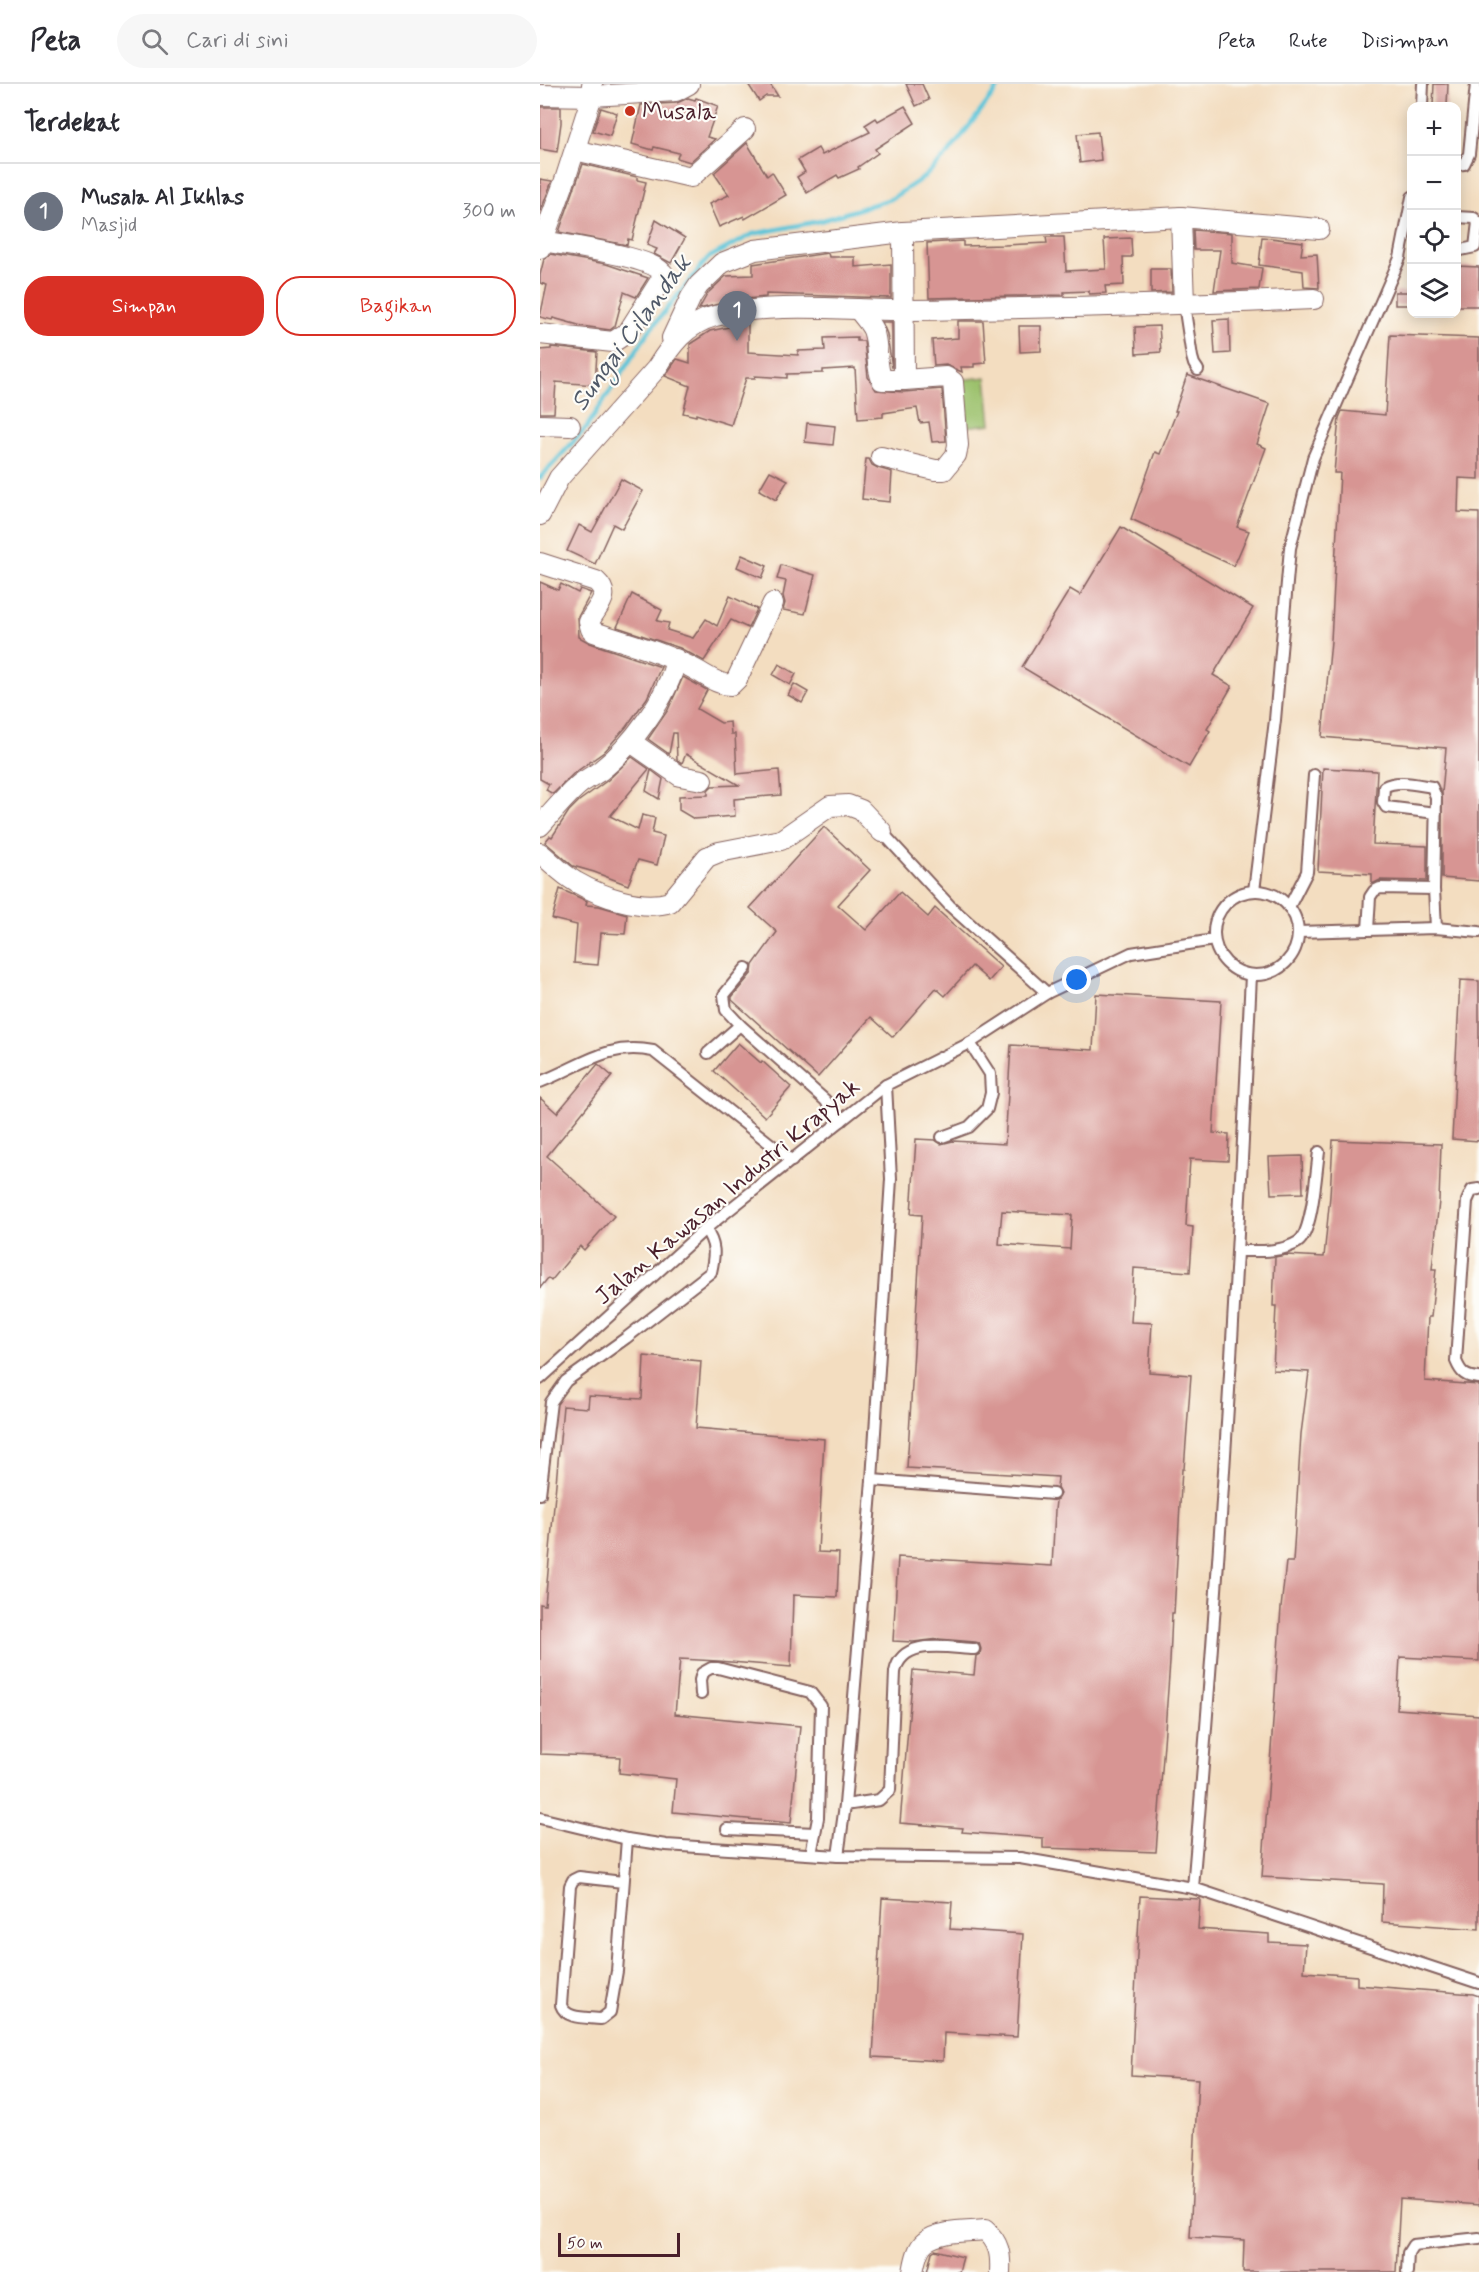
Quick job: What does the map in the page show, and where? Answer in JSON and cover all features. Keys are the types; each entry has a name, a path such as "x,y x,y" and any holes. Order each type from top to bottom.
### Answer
{"street":[{"path":"540,95 592,90 676,91 689,84"},
{"path":"540,334 613,342 620,339 628,332 664,275 660,269 642,261 541,244 575,150 592,90"},
{"path":"575,150 691,177 745,129"},
{"path":"540,515 559,478 656,369 695,291 710,274 729,259 755,250 903,232 1181,217 1319,229"},
{"path":"1181,217 1184,304"},
{"path":"903,232 904,380"},
{"path":"668,349 692,325 715,316 762,310 902,310 1314,299"},
{"path":"858,309 872,327 882,380 946,377 953,382 958,445 956,455 944,470 935,470 881,457"},
{"path":"540,425 570,426"},
{"path":"540,563 596,581 602,586 603,599 589,622 594,632 676,658 718,683 731,685 737,679 772,603"},
{"path":"540,826 581,784 601,770 631,742 667,689 674,672 676,658"},
{"path":"631,742 680,776 702,780"},
{"path":"540,853 575,882 619,900 661,905 670,902 706,857 719,852 782,840 830,806 848,805 861,810 882,832"},
{"path":"912,2272 918,2252 927,2240 950,2234 985,2230 995,2239 1000,2254 1000,2272"}],"lane":[{"path":"1422,102 1423,84"},
{"path":"1461,164 1464,164 1469,154 1476,84"},
{"path":"1461,218 1474,218 1478,222 1475,247 1461,250"},
{"path":"1254,891 1275,720 1290,548 1312,459 1406,257"},
{"path":"1184,304 1192,357 1198,370"},
{"path":"1289,907 1307,872 1314,775"},
{"path":"1436,813 1386,807 1383,802 1384,787 1390,784 1432,787 1436,797 1436,813 1434,889 1436,928"},
{"path":"882,832 950,906 1047,993"},
{"path":"1368,930 1369,904 1374,891 1380,888 1434,889"},
{"path":"1254,891 1273,895 1289,907 1296,919 1298,932 1296,946 1289,959 1279,969 1266,975 1238,972 1218,953 1214,940 1216,919 1228,901 1240,894 1254,891"},
{"path":"1298,932 1436,928 1479,932"},
{"name":"Jalan Kawasan Industri Krapyak","path":"540,1379 705,1229 886,1085 970,1043 1047,993 1131,953 1214,940"},
{"path":"746,968 724,995 726,1010 825,1100 841,1121"},
{"path":"1193,1888 1206,1736 1238,1251 1251,975"},
{"path":"708,1053 740,1025"},
{"path":"942,1137 969,1127 987,1109 991,1093 990,1074 970,1043"},
{"path":"540,1082 617,1049 635,1047 653,1051 792,1161"},
{"path":"838,1856 845,1805 872,1480 891,1179 886,1085"},
{"path":"1238,1251 1286,1248 1300,1241 1307,1228 1319,1152"},
{"path":"1479,1189 1472,1190 1467,1201 1456,1361 1461,1372 1468,1378 1479,1378"},
{"path":"540,1494 551,1402 566,1381 711,1272 715,1254 713,1240 705,1229"},
{"path":"872,1480 1053,1494"},
{"path":"845,1805 879,1800 890,1790 895,1672 899,1659 905,1652 924,1647 974,1648"},
{"path":"701,1694 702,1673 711,1668 727,1668 810,1692 817,1698 821,1706 818,1818 811,1854"},
{"path":"540,1818 627,1839 666,1845 838,1856 1020,1858 1193,1888 1479,1983"},
{"path":"726,1829 815,1833"},
{"path":"623,1881 579,1876 570,1886 561,2005 563,2012 568,2015 601,2019 610,2012 617,1971 627,1839"},
{"path":"1407,2272 1408,2253 1413,2246 1479,2238"}],"green space":[{"path":"986,377 991,424 964,427 959,380"}],"building":[{"path":"748,84 770,84 778,96 766,96 759,101"},
{"path":"906,84 922,84 929,100 916,106"},
{"path":"1434,84 1448,84 1447,102 1433,102"},
{"path":"688,98 695,100 696,98 718,106 707,137 715,139 690,162 677,158 679,153 654,147 653,150 632,144 641,105 677,103"},
{"path":"905,106 915,123 875,149 878,153 858,167 859,169 839,178 837,175 807,193 797,177 805,172 798,160 818,148 822,155 870,132 865,125 876,118 878,121"},
{"path":"540,107 561,107 557,152 540,149"},
{"path":"601,108 617,113 610,136 593,131"},
{"path":"1098,132 1101,160 1080,163 1077,134"},
{"path":"747,143 767,176 772,172 786,195 745,219 744,216 719,227 709,204 729,195 714,173"},
{"path":"583,164 637,177 637,180 646,182 632,240 628,239 627,245 559,232"},
{"path":"540,179 552,181 540,213"},
{"path":"656,220 685,238 671,263 654,254 657,249 647,245"},
{"path":"1193,230 1232,233 1232,263 1262,268 1259,289 1214,291 1220,250 1194,250"},
{"path":"1046,237 1064,237 1066,271 1106,269 1104,239 1131,238 1132,257 1123,257 1124,285 1105,286 1106,293 1089,294 1089,291 1064,292 1064,295 929,298 927,243 963,241 963,246 1047,243"},
{"path":"1262,237 1303,242 1301,255 1317,254 1319,288 1304,287 1303,271 1259,265"},
{"path":"828,253 829,257 855,257 855,267 891,264 891,298 766,294 766,297 735,300 699,309 708,293 726,276 753,275 753,264"},
{"path":"550,254 606,264 648,278 636,297 624,292 615,326 610,330 582,326 553,318 552,320 540,317 547,285 540,283 540,275 544,259"},
{"path":"1461,266 1479,267 1479,306 1461,306"},
{"path":"1151,269 1171,269 1172,292 1151,293"},
{"path":"1395,292 1407,292 1407,305 1395,305"},
{"path":"1229,319 1230,353 1215,354 1213,320"},
{"path":"958,321 983,321 986,363 974,364 974,367 961,367 962,372 946,365 934,366 932,340 958,338"},
{"path":"882,322 892,322 892,368 887,334"},
{"path":"748,323 748,352 798,355 798,351 825,350 824,338 857,337 857,341 864,341 868,377 876,390 904,392 942,389 946,441 932,442 929,422 920,423 917,408 883,413 883,417 858,419 855,368 823,370 823,373 787,374 787,378 755,376 755,378 746,378 731,425 696,414 696,416 683,413 690,386 665,376 677,359 690,363 690,344 710,331"},
{"path":"1019,326 1041,326 1041,351 1020,352"},
{"path":"1159,326 1161,352 1136,354 1135,327"},
{"path":"1390,335 1479,338 1479,479 1459,478 1458,512 1479,513 1479,881 1442,878 1442,793 1446,748 1322,737 1331,641 1340,473 1334,473 1339,418 1342,411 1385,415"},
{"path":"551,347 597,352 595,385 556,382 554,413 540,413 540,350 551,349"},
{"path":"1187,375 1270,404 1257,444 1266,448 1237,527 1249,531 1234,566 1131,519 1155,452 1160,454 1177,411 1175,411"},
{"path":"807,423 835,426 833,445 805,442"},
{"path":"866,459 878,468 892,472 890,502 862,499"},
{"path":"770,471 788,480 776,500 759,490"},
{"path":"621,479 643,491 622,529 613,524 595,564 567,551 579,525 592,532"},
{"path":"1121,527 1253,608 1213,675 1232,686 1207,729 1210,731 1189,767 1022,667 1070,589 1080,595"},
{"path":"742,555 767,566 762,578 737,567"},
{"path":"781,565 815,575 805,614 783,610 786,581 777,579"},
{"path":"540,582 558,590 561,584 578,593 580,589 591,593 578,617 579,637 590,643 661,667 647,698 626,727 604,752 573,774 553,794 546,790 549,784 540,779"},
{"path":"632,594 662,610 657,621 669,623 667,630 693,638 706,619 717,626 730,596 757,609 748,628 731,620 704,661 680,648 617,627"},
{"path":"779,664 796,674 790,685 773,675"},
{"path":"683,677 707,690 697,709 721,723 730,722 731,734 735,734 737,774 779,770 781,795 734,799 735,816 694,819 679,810 679,796 708,795 708,790 712,786 739,785 686,754 682,763 677,760 676,733 673,733 669,754 648,739 668,710"},
{"path":"794,684 808,692 802,703 788,695"},
{"path":"632,757 649,769 610,816 638,830 642,815 655,818 652,833 664,836 657,865 638,860 628,885 573,866 545,842 550,836 552,837 569,811 579,801 608,780"},
{"path":"1323,768 1377,771 1373,844 1427,846 1427,881 1380,880 1372,884 1372,874 1318,871"},
{"path":"651,770 663,779 659,799 646,791"},
{"path":"824,827 870,870 838,905 866,930 900,892 928,917 935,908 1001,967 989,981 972,966 945,996 936,988 893,1037 871,1017 818,1077 732,1000 732,997 752,973 753,965 777,932 750,908"},
{"path":"560,889 587,901 586,905 599,906 627,914 625,934 601,933 598,965 574,963 577,925 552,919"},
{"path":"1460,980 1479,981 1479,1141 1452,1139"},
{"path":"1096,994 1221,1001 1213,1133 1229,1134 1228,1161 1190,1159 1186,1226 1193,1227 1190,1272 1134,1268 1131,1322 1152,1323 1149,1372 1191,1375 1184,1469 1182,1469 1156,1852 1043,1848 1043,1838 962,1832 963,1828 900,1823 913,1670 974,1675 976,1656 980,1654 981,1649 979,1643 975,1642 939,1639 913,1642 893,1641 898,1557 1052,1566 1056,1501 1060,1494 1057,1488 1058,1477 907,1468 922,1215 911,1214 916,1139 935,1140 941,1144 953,1141 1005,1144 1011,1045 1093,1050","holes":["1002,1211 1072,1215 1070,1249 999,1244"]},
{"path":"738,1043 791,1087 765,1117 714,1071"},
{"path":"598,1064 612,1076 547,1156 614,1216 584,1250 580,1246 551,1281 548,1278 540,1288 540,1098 557,1113"},
{"path":"1333,1140 1441,1144 1439,1201 1432,1269 1436,1269 1431,1317 1428,1317 1425,1381 1479,1385 1479,1661 1400,1657 1397,1709 1479,1715 1479,1929 1382,1922 1383,1884 1262,1877 1281,1608 1286,1562 1293,1562 1301,1434 1309,1372 1273,1370 1276,1306 1273,1306 1275,1257 1286,1255 1324,1257"},
{"path":"1302,1156 1303,1193 1271,1194 1269,1157"},
{"path":"644,1356 701,1361 696,1428 824,1439 818,1552 839,1553 837,1597 793,1595 791,1667 680,1659 675,1714 800,1726 791,1823 673,1812 676,1779 619,1773 620,1757 540,1754 540,1604 545,1605 563,1406 588,1408 589,1396 642,1399"},
{"path":"1140,1896 1200,1899 1198,1929 1269,1934 1269,1942 1306,1944 1304,1972 1357,1976 1357,1985 1479,1996 1479,2205 1400,2199 1396,2272 1243,2272 1244,2240 1190,2237 1198,2079 1131,2075"},
{"path":"882,1898 952,1902 950,1929 1023,1934 1017,2037 944,2033 943,2061 873,2057"},
{"path":"935,2250 963,2257 959,2272 927,2272 932,2252"}],"waterway":[{"name":"Sungai Cilandak","path":"540,478 586,428 649,331 708,258 753,234 820,221 891,199 924,177 948,154 1001,84"}],"place":[{"name":"Musala","path":"630,111"},
{"name":"Musala Al Ikhlas","path":"737,341"}]}
